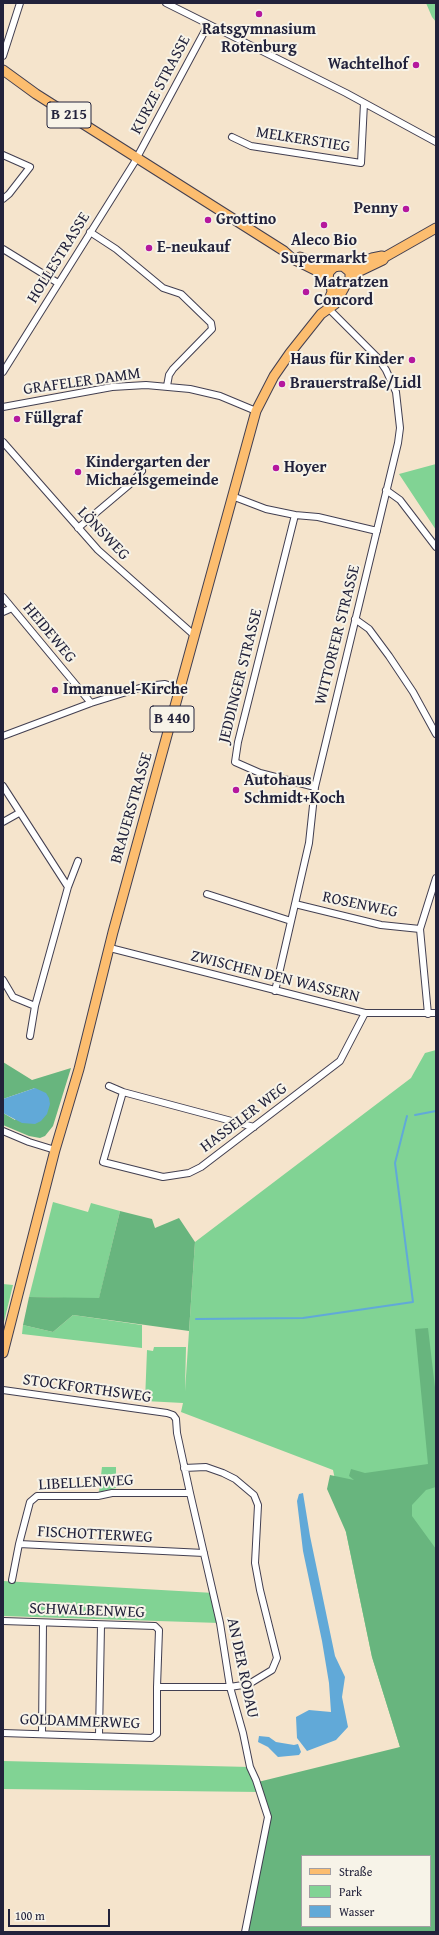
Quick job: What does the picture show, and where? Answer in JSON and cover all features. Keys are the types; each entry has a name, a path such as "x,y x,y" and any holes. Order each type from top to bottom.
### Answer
{"main road":[{"name":"B 215","path":"3,70 36,94 284,250 293,259 323,275 330,283"},
{"path":"330,283 337,288 344,288 360,271 384,260 385,257 436,228"},
{"name":"B 215","path":"284,250 290,251 324,266 334,267"},
{"path":"328,308 328,302 332,292 329,273 334,267 350,267 372,258 382,256 385,257"},
{"path":"344,266 350,272 351,279"},
{"name":"BRAUERSTRASSE","path":"56,1150 110,948 112,932 256,411 274,376 297,343 328,308 335,304 344,288"},
{"name":"B 440","path":"3,1353 56,1150"}],"street":[{"path":"3,56 20,3"},
{"path":"166,3 364,103 436,142"},
{"name":"KURZE STRASSE","path":"137,158 208,25"},
{"name":"MELKERSTIEG","path":"232,137 250,146 361,163 364,103"},
{"path":"3,155 30,167 9,194 3,199"},
{"name":"HOLLESTRASSE","path":"3,372 137,158"},
{"path":"90,232 116,249 163,288 181,294 211,323 212,329 173,369 169,375 167,386"},
{"path":"3,249 58,283"},
{"name":"WITTORFER STRASSE","path":"275,991 309,843 315,787 398,443 400,428 396,392 386,370 378,358 328,308"},
{"name":"GRAFELER DAMM","path":"3,407 131,385 167,386 190,389 220,396 256,411"},
{"name":"LÖNSWEG","path":"3,442 98,550 194,635"},
{"path":"78,528 129,485 142,471"},
{"path":"386,490 400,500 436,547"},
{"path":"232,496 266,509 294,515 318,517 377,531"},
{"name":"JEDDINGER STRASSE","path":"294,515 238,742 235,762 260,773 315,787"},
{"name":"HEIDEWEG","path":"3,597 91,703"},
{"path":"3,612 12,608"},
{"path":"355,619 369,629 389,656 413,692 436,734"},
{"path":"3,736 91,703 146,686 165,684 180,689"},
{"path":"3,786 19,813 68,886"},
{"path":"3,822 19,813"},
{"path":"30,1036 35,1006 68,886 78,861"},
{"path":"428,1014 420,930 436,878"},
{"path":"207,894 291,920"},
{"name":"ROSENWEG","path":"295,904 381,925 420,930"},
{"name":"ZWISCHEN DEN WASSERN","path":"110,948 365,1013 436,1013"},
{"path":"3,980 13,997 35,1006"},
{"name":"HASSELER WEG","path":"123,1092 104,1162 163,1177 189,1173 201,1167 340,1061 365,1013"},
{"path":"109,1086 123,1092 254,1127"},
{"path":"3,1131 29,1142 56,1150"},
{"name":"STOCKFORTHSWEG","path":"3,1390 167,1414"},
{"name":"AN DER RODAU","path":"167,1414 173,1415 176,1420 184,1468 220,1623 230,1687 243,1733 250,1767 256,1780 268,1817 246,1932"},
{"path":"157,1687 230,1687 249,1684 272,1670 278,1658 260,1590 255,1563 258,1505 254,1495 235,1479 223,1473 206,1467 184,1468"},
{"name":"LIBELLENWEG","path":"20,1544 30,1502 38,1496 98,1496 112,1492 190,1493"},
{"name":"FISCHOTTERWEG","path":"12,1580 20,1544 204,1553"},
{"name":"SCHWALBENWEG","path":"3,1621 155,1626 159,1630 157,1687"},
{"path":"42,1734 43,1623"},
{"path":"99,1735 101,1625"},
{"name":"GOLDAMMERWEG","path":"3,1733 99,1735 152,1738 157,1734 157,1687"}],"green space":[{"path":"426,3 436,3 436,22 432,17"},
{"path":"436,464 436,530 399,474"},
{"path":"436,1050 436,1932 247,1932 268,1817 400,1747 372,1657 333,1470 181,1412 183,1403 145,1401 147,1350 153,1351 154,1347 186,1347 185,1391 195,1242 411,1078 425,1053"},
{"path":"3,1062 32,1080 71,1068 53,1126 45,1136 40,1138 29,1136 3,1125 3,1113 15,1120 35,1088 3,1099"},
{"path":"53,1202 88,1212 91,1203 120,1211 99,1299 29,1297"},
{"path":"120,1211 152,1219 155,1228 179,1218 195,1242 189,1331 73,1315 53,1332 23,1325 29,1297 99,1298"},
{"path":"3,1284 13,1285 3,1326"},
{"path":"73,1315 142,1325 142,1348 22,1334 23,1325 53,1332"},
{"path":"428,1328 436,1396 436,1487 426,1490 412,1505 412,1516 436,1549 436,1932 247,1932 268,1817 258,1782 400,1747 372,1657 346,1532 327,1489 330,1475 354,1480 349,1476 351,1469 365,1473 428,1464 415,1329"},
{"path":"102,1467 116,1467 116,1488 99,1492"},
{"path":"3,1581 214,1593 220,1623 3,1616"},
{"path":"3,1761 250,1767 260,1792 3,1789"}],"water":[{"path":"35,1088 46,1093 49,1098 50,1104 47,1114 41,1121 35,1124 22,1123 3,1113 3,1099"},
{"path":"303,1493 310,1536 335,1656 345,1677 342,1697 348,1727 336,1740 307,1751 297,1738 296,1717 309,1710 331,1712 329,1683 322,1641 303,1551 297,1501 299,1494"},
{"path":"259,1736 269,1737 276,1742 294,1745 298,1744 301,1752 299,1755 278,1757 268,1747 258,1742"}],"waterway":[{"path":"415,1115 436,1111"},
{"path":"196,1319 303,1318 413,1302 395,1163 407,1116"}],"place":[{"name":"Ratsgymnasium Rotenburg","path":"259,14"},
{"name":"Wachtelhof","path":"416,65"},
{"name":"Penny","path":"406,209"},
{"name":"Grottino","path":"208,220"},
{"name":"Aleco Bio Supermarkt","path":"324,225"},
{"name":"E-neukauf","path":"149,248"},
{"name":"Matratzen Concord","path":"306,292"},
{"name":"Haus für Kinder","path":"412,360"},
{"name":"Brauerstraße/Lidl","path":"282,384"},
{"name":"Füllgraf","path":"17,419"},
{"name":"Hoyer","path":"276,468"},
{"name":"Kindergarten der Michaelsgemeinde","path":"78,472"},
{"name":"Immanuel-Kirche","path":"55,690"},
{"name":"Autohaus Schmidt+Koch","path":"236,790"}]}
